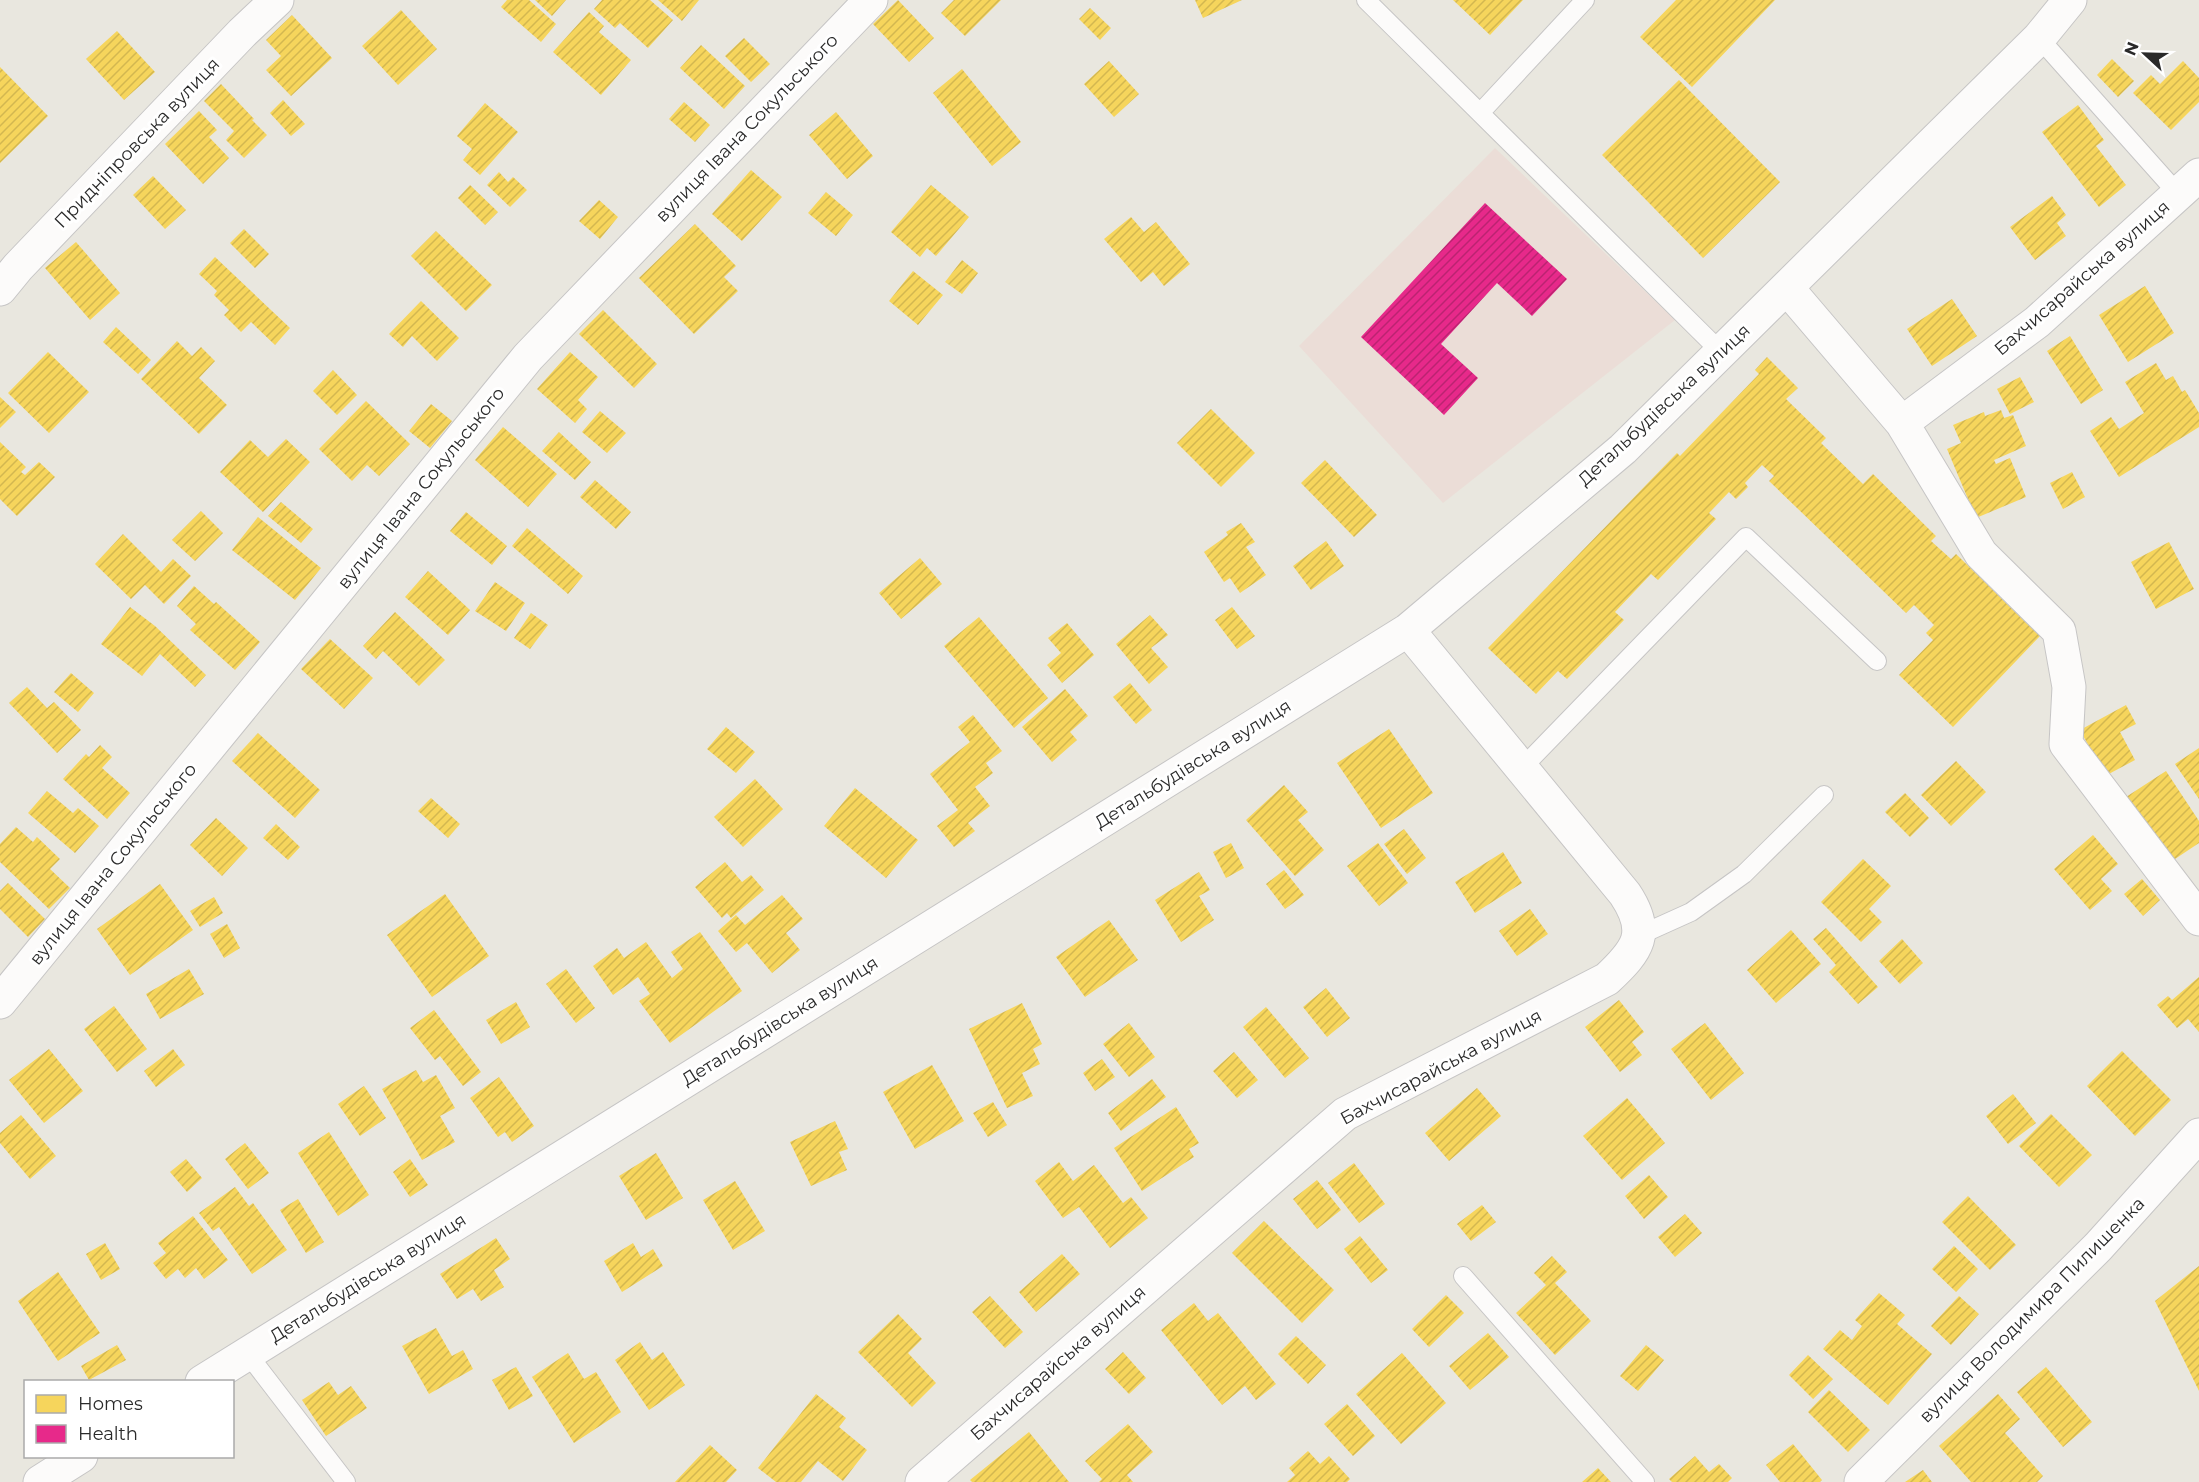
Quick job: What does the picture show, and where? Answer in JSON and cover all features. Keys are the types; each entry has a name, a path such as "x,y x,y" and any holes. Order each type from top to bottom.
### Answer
{"street":[{"name":"Придніпровська вулиця","path":"0,289 18,267 277,0"},
{"name":"вулиця Івана Сокульського","path":"0,1002 528,357 871,0"},
{"name":"Детальбудівська вулиця","path":"205,1380 1407,630 1623,449 2039,39 2070,0"},
{"name":"Бахчисарайська вулиця","path":"1902,423 2037,322 2189,185"},
{"path":"1787,288 1902,423 1981,554 2059,631 2068,687 2066,744 2199,920"},
{"path":"1407,630 1625,894 1636,911 1640,935"},
{"name":"Бахчисарайська вулиця","path":"922,1482 1346,1114 1607,979 1627,960 1640,935"},
{"name":"вулиця Володимира Пилишенка","path":"1861,1482 2098,1247 2199,1135"},
{"path":"40,1482 78,1458"}],"lane":[{"path":"1366,0 1722,352"},
{"path":"1480,113 1585,0"},
{"path":"2039,39 2189,185"},
{"path":"1522,768 1746,537 1877,661"},
{"path":"1640,935 1691,912 1744,874 1824,795"},
{"path":"1463,1276 1645,1482"},
{"path":"247,1353 346,1482"}],"shaded area":[{"path":"1495,148 1675,320 1443,503 1299,346"}],"building: Homes":[{"path":"507,0 529,0 556,24 541,42 501,7"},
{"path":"535,0 566,0 552,16"},
{"path":"602,0 650,0 673,20 648,48 620,23 615,28 594,9"},
{"path":"658,0 699,0 682,21"},
{"path":"898,0 934,38 909,62 873,24"},
{"path":"954,0 1001,0 965,36 941,13"},
{"path":"1195,0 1242,0 1203,18"},
{"path":"1453,0 1523,0 1490,35"},
{"path":"1676,0 1775,0 1692,87 1640,37"},
{"path":"1090,8 1111,28 1100,40 1079,19"},
{"path":"401,10 437,49 398,85 362,46"},
{"path":"589,12 604,26 599,32 631,60 601,95 553,52"},
{"path":"292,15 332,58 291,96 266,70 281,56 266,40"},
{"path":"117,31 155,72 124,100 86,59"},
{"path":"744,38 770,64 751,82 725,56"},
{"path":"701,45 745,86 724,109 680,68"},
{"path":"2112,59 2134,81 2118,97 2097,75"},
{"path":"1109,61 1139,94 1114,117 1084,84"},
{"path":"2183,61 2199,78 2199,102 2171,130 2133,93 2151,75 2160,84"},
{"path":"0,67 48,116 0,163"},
{"path":"962,69 1021,142 992,166 933,93"},
{"path":"1679,80 1780,182 1703,258 1602,155"},
{"path":"221,84 267,135 244,158 226,140 234,131 204,101"},
{"path":"283,100 305,124 291,136 270,113"},
{"path":"684,102 710,125 695,142 669,119"},
{"path":"485,103 518,132 480,175 463,160 472,149 457,136"},
{"path":"2078,105 2104,140 2096,146 2126,185 2099,207 2042,132"},
{"path":"199,111 217,130 209,137 229,158 203,184 165,144"},
{"path":"836,112 873,156 847,179 809,135"},
{"path":"751,170 782,197 742,241 712,214"},
{"path":"499,172 508,182 513,177 527,190 510,207 487,185"},
{"path":"153,176 186,210 165,229 133,195"},
{"path":"470,185 498,212 485,225 458,198"},
{"path":"931,185 969,217 936,256 927,248 920,257 891,232"},
{"path":"826,192 853,215 836,236 808,213"},
{"path":"2052,196 2066,215 2057,223 2066,236 2035,260 2010,227"},
{"path":"599,200 618,217 600,239 579,221"},
{"path":"1131,217 1144,232 1156,222 1190,264 1164,286 1153,272 1141,282 1104,239"},
{"path":"695,224 736,266 724,277 738,291 694,334 639,278"},
{"path":"244,229 269,254 255,268 230,243"},
{"path":"436,231 492,285 466,311 411,256"},
{"path":"76,242 120,293 90,320 45,268"},
{"path":"215,257 290,328 275,345 251,322 241,332 224,315 229,310 214,295 217,291 199,274"},
{"path":"962,260 978,273 962,294 945,282"},
{"path":"913,271 943,295 918,325 889,301"},
{"path":"2145,286 2174,333 2128,362 2099,315"},
{"path":"1952,299 1977,336 1932,366 1907,329"},
{"path":"421,301 459,338 437,361 412,336 403,347 389,334"},
{"path":"603,310 657,364 634,388 579,334"},
{"path":"116,327 151,360 138,374 103,342"},
{"path":"2070,336 2103,390 2081,404 2047,351"},
{"path":"177,341 192,356 201,347 215,361 199,378 227,405 199,434 141,379"},
{"path":"48,352 89,392 49,433 8,393"},
{"path":"570,352 598,377 578,400 587,409 575,423 537,389"},
{"path":"1767,357 1798,388 1786,399 1826,438 1821,443 1863,484 1873,474 1936,536 1931,541 1951,559 1956,554 2040,636 1953,727 1899,675 1933,640 1926,633 1934,625 1914,605 1906,613 1769,481 1774,476 1762,465 1745,483 1748,487 1736,499 1729,492 1709,513 1716,519 1658,580 1651,574 1615,612 1624,620 1567,679 1558,671 1536,694 1488,648 1677,453 1680,456 1759,374 1755,370"},
{"path":"2156,363 2166,380 2173,376 2182,392 2185,390 2199,413 2199,427 2119,477 2090,431 2111,417 2119,429 2144,413 2125,382"},
{"path":"333,370 357,395 337,415 313,391"},
{"path":"2020,377 2034,402 2010,414 1997,389"},
{"path":"0,397 16,412 0,428"},
{"path":"366,401 410,444 379,476 367,465 352,481 319,449"},
{"path":"431,404 452,421 430,448 409,431"},
{"path":"1211,409 1255,453 1221,487 1177,443"},
{"path":"2001,410 2004,418 2013,415 2026,446 1994,460 1996,464 2010,458 2026,497 1976,518 1947,449 1961,443 1953,425 1984,412 1985,416"},
{"path":"600,411 626,433 607,453 582,432"},
{"path":"503,427 557,474 528,507 475,460"},
{"path":"559,432 591,462 575,480 542,451"},
{"path":"286,439 310,462 263,512 220,472 250,440 268,457"},
{"path":"0,442 26,467 21,472 25,475 39,462 55,477 17,516 0,499"},
{"path":"1325,460 1377,515 1354,537 1301,483"},
{"path":"2072,472 2085,497 2063,509 2050,483"},
{"path":"595,480 631,512 616,529 580,497"},
{"path":"281,502 313,529 301,543 268,516"},
{"path":"201,511 223,533 195,561 172,540"},
{"path":"466,512 507,546 492,565 450,531"},
{"path":"258,517 321,568 295,600 232,550"},
{"path":"1241,523 1255,542 1246,547 1266,575 1240,593 1230,578 1224,582 1204,552 1228,535 1226,532"},
{"path":"527,528 583,576 568,594 512,546"},
{"path":"123,534 161,572 173,559 191,576 164,604 145,585 131,599 95,564"},
{"path":"1326,541 1344,566 1311,590 1293,566"},
{"path":"2169,542 2194,589 2156,609 2131,562"},
{"path":"920,558 942,584 901,619 879,593"},
{"path":"428,571 470,610 448,635 405,597"},
{"path":"495,582 525,603 506,631 475,611"},
{"path":"194,586 214,604 216,602 260,642 235,670 190,630 196,624 177,606"},
{"path":"130,607 155,626 206,675 195,687 160,654 142,676 101,644"},
{"path":"1232,607 1255,636 1237,649 1215,620"},
{"path":"395,612 445,660 419,686 383,651 376,659 363,646"},
{"path":"531,613 548,625 530,649 514,638"},
{"path":"1150,615 1168,635 1151,648 1168,667 1149,684 1116,644"},
{"path":"979,617 1048,698 1014,728 944,646"},
{"path":"1067,623 1094,655 1062,683 1047,665 1061,653 1048,638"},
{"path":"330,639 373,678 344,709 301,669"},
{"path":"71,673 94,693 78,712 54,692"},
{"path":"1130,683 1152,710 1136,724 1113,697"},
{"path":"27,687 47,708 54,702 81,730 57,753 9,703"},
{"path":"1065,689 1088,716 1070,732 1077,740 1052,762 1022,727"},
{"path":"2126,705 2136,724 2120,732 2135,760 2105,776 2080,730"},
{"path":"973,715 1002,751 986,763 993,773 975,787 990,806 968,823 975,831 954,847 937,826 958,810 930,774 970,742 958,727"},
{"path":"726,727 755,752 736,773 707,749"},
{"path":"1389,729 1433,793 1381,828 1337,763"},
{"path":"258,733 320,790 295,818 232,761"},
{"path":"100,745 112,757 102,768 130,793 107,819 63,779 86,754 89,757"},
{"path":"2199,748 2199,799 2175,764"},
{"path":"1956,761 1986,792 1951,826 1921,795"},
{"path":"2166,771 2199,821 2199,843 2169,863 2126,797"},
{"path":"755,779 783,809 743,847 714,817"},
{"path":"1284,785 1308,812 1298,820 1324,850 1295,876 1246,820"},
{"path":"855,788 918,840 886,878 824,826"},
{"path":"47,791 73,813 78,808 99,826 75,853 28,813"},
{"path":"1905,793 1929,818 1910,837 1885,812"},
{"path":"431,798 460,824 448,838 418,811"},
{"path":"216,818 248,848 222,876 190,845"},
{"path":"276,824 300,847 288,860 263,838"},
{"path":"16,827 33,842 37,837 60,859 50,869 70,888 49,909 0,862 0,844"},
{"path":"1404,829 1426,858 1407,874 1384,844"},
{"path":"2093,835 2118,864 2101,879 2112,891 2090,910 2054,869"},
{"path":"1231,843 1244,868 1226,878 1213,852"},
{"path":"1378,843 1408,883 1379,906 1347,866"},
{"path":"1503,852 1522,883 1475,913 1455,882"},
{"path":"1863,859 1891,886 1869,909 1882,922 1861,942 1821,902"},
{"path":"725,862 742,882 751,875 764,890 731,918 727,913 722,918 695,887"},
{"path":"1284,870 1304,895 1285,909 1266,884"},
{"path":"1199,872 1210,890 1199,896 1214,920 1181,942 1155,900"},
{"path":"2142,879 2160,900 2143,916 2124,894"},
{"path":"8,883 45,919 28,937 0,909 0,891"},
{"path":"160,884 193,930 130,975 97,929"},
{"path":"445,894 489,956 432,997 387,935"},
{"path":"782,895 803,919 786,933 800,950 772,973 747,943 736,952 718,931 736,915 745,925"},
{"path":"214,897 223,913 200,927 190,911"},
{"path":"1530,909 1548,934 1517,956 1499,931"},
{"path":"1109,920 1138,960 1085,997 1056,957"},
{"path":"227,924 240,948 224,958 210,934"},
{"path":"1826,928 1878,987 1858,1004 1829,972 1836,965 1813,939"},
{"path":"1791,930 1821,964 1776,1003 1747,970"},
{"path":"700,932 742,991 670,1043 639,1001 650,994 638,977 613,995 593,966 617,948 624,958 646,942 672,978 683,969 671,952"},
{"path":"1902,939 1923,963 1900,984 1879,961"},
{"path":"189,969 204,994 160,1019 146,994"},
{"path":"566,969 595,1008 576,1023 546,984"},
{"path":"2199,977 2199,1032 2188,1019 2177,1028 2157,1005 2168,996 2172,1000"},
{"path":"1326,988 1350,1018 1327,1037 1303,1007"},
{"path":"1619,1000 1644,1032 1632,1042 1642,1055 1620,1072 1585,1027"},
{"path":"516,1002 530,1027 501,1044 486,1020"},
{"path":"1022,1003 1042,1044 1033,1049 1040,1064 1022,1073 1033,1096 1007,1108 969,1029"},
{"path":"114,1006 147,1049 117,1072 84,1029"},
{"path":"1266,1007 1309,1058 1285,1078 1243,1027"},
{"path":"434,1010 481,1072 463,1086 440,1056 435,1060 410,1028"},
{"path":"1129,1023 1155,1057 1129,1077 1103,1044"},
{"path":"1705,1023 1744,1073 1711,1100 1671,1049"},
{"path":"49,1049 83,1091 44,1123 9,1080"},
{"path":"173,1049 185,1065 156,1087 144,1071"},
{"path":"2122,1051 2171,1100 2135,1136 2087,1086"},
{"path":"1234,1052 1258,1080 1237,1098 1213,1071"},
{"path":"1102,1059 1115,1077 1095,1091 1083,1073"},
{"path":"932,1065 964,1121 915,1149 883,1092"},
{"path":"416,1070 423,1082 436,1075 455,1108 440,1116 455,1142 422,1160 382,1089"},
{"path":"499,1077 534,1126 512,1142 505,1132 498,1137 470,1098"},
{"path":"1152,1079 1166,1097 1121,1131 1108,1113"},
{"path":"364,1086 386,1118 360,1136 338,1104"},
{"path":"1477,1088 1501,1116 1449,1161 1425,1133"},
{"path":"2013,1094 2036,1123 2008,1144 1986,1116"},
{"path":"1627,1098 1665,1143 1622,1180 1583,1136"},
{"path":"993,1102 1007,1125 988,1137 973,1113"},
{"path":"1176,1107 1199,1143 1189,1149 1194,1157 1142,1191 1114,1148"},
{"path":"2051,1114 2092,1155 2059,1187 2019,1146"},
{"path":"21,1115 56,1156 30,1179 0,1143 0,1133"},
{"path":"835,1121 848,1149 839,1152 847,1170 811,1186 790,1142"},
{"path":"329,1132 369,1195 338,1216 298,1153"},
{"path":"245,1143 269,1173 248,1189 225,1159"},
{"path":"656,1153 683,1198 646,1220 619,1176"},
{"path":"186,1159 202,1178 187,1192 170,1172"},
{"path":"410,1159 428,1185 410,1197 393,1172"},
{"path":"1059,1162 1073,1181 1094,1165 1123,1203 1131,1197 1148,1218 1110,1248 1079,1207 1063,1218 1035,1181"},
{"path":"1354,1163 1385,1204 1359,1223 1328,1183"},
{"path":"1649,1175 1668,1197 1644,1219 1625,1196"},
{"path":"1317,1180 1341,1210 1317,1229 1293,1199"},
{"path":"735,1181 765,1231 733,1250 703,1200"},
{"path":"235,1187 249,1206 253,1203 287,1250 252,1274 219,1227 213,1231 199,1213"},
{"path":"1968,1196 2016,1245 1990,1270 1942,1222"},
{"path":"298,1199 324,1242 306,1253 280,1210"},
{"path":"1482,1205 1496,1222 1471,1241 1457,1224"},
{"path":"1685,1214 1702,1233 1675,1257 1658,1237"},
{"path":"193,1216 228,1260 204,1279 196,1268 185,1278 178,1269 166,1279 153,1263 166,1253 158,1243"},
{"path":"1264,1221 1334,1290 1302,1323 1232,1253"},
{"path":"1360,1236 1388,1270 1371,1283 1344,1249"},
{"path":"496,1238 510,1259 494,1270 504,1287 481,1301 473,1289 457,1299 440,1274"},
{"path":"105,1243 120,1269 101,1280 86,1254"},
{"path":"633,1243 641,1257 653,1249 663,1266 622,1292 604,1261"},
{"path":"1954,1246 1978,1269 1956,1292 1932,1269"},
{"path":"1062,1254 1080,1274 1036,1312 1019,1292"},
{"path":"1552,1256 1567,1272 1555,1283 1591,1321 1555,1355 1516,1313 1546,1285 1534,1273"},
{"path":"2199,1266 2199,1391 2155,1301"},
{"path":"58,1272 100,1333 58,1361 18,1301"},
{"path":"1879,1293 1905,1315 1897,1324 1932,1354 1888,1405 1823,1349 1840,1330 1852,1340 1862,1326 1855,1320"},
{"path":"1446,1295 1464,1313 1429,1347 1412,1329"},
{"path":"990,1296 1023,1332 1005,1348 972,1312"},
{"path":"1959,1296 1979,1314 1951,1345 1931,1326"},
{"path":"1194,1303 1208,1321 1218,1313 1276,1384 1256,1400 1245,1386 1222,1405 1161,1330"},
{"path":"898,1314 922,1339 908,1353 936,1383 912,1407 858,1352"},
{"path":"436,1328 452,1356 463,1350 473,1369 429,1394 402,1346"},
{"path":"1488,1333 1509,1357 1470,1390 1449,1366"},
{"path":"1296,1336 1326,1365 1308,1384 1278,1354"},
{"path":"640,1342 652,1360 663,1352 685,1385 649,1410 615,1360"},
{"path":"117,1345 126,1360 89,1380 81,1366"},
{"path":"1646,1345 1664,1360 1638,1391 1620,1376"},
{"path":"1123,1352 1146,1378 1129,1394 1105,1369"},
{"path":"568,1353 584,1379 596,1372 621,1412 574,1443 532,1377"},
{"path":"1402,1353 1446,1403 1401,1444 1356,1394"},
{"path":"1808,1355 1833,1379 1813,1399 1789,1375"},
{"path":"516,1367 533,1396 509,1410 492,1380"},
{"path":"2046,1367 2092,1422 2063,1447 2017,1392"},
{"path":"329,1382 338,1395 351,1386 367,1408 326,1436 302,1400"},
{"path":"1829,1390 1870,1430 1848,1452 1808,1412"},
{"path":"816,1394 846,1418 839,1427 867,1450 843,1481 818,1461 801,1482 776,1482 758,1468"},
{"path":"1998,1394 2020,1419 2005,1433 2043,1476 2037,1482 1971,1482 1939,1446"},
{"path":"1347,1404 1375,1436 1353,1456 1324,1424"},
{"path":"1128,1424 1153,1452 1127,1475 1133,1482 1099,1482 1102,1479 1085,1461"},
{"path":"1029,1432 1069,1482 972,1482 970,1480"},
{"path":"1793,1444 1822,1480 1820,1482 1780,1482 1766,1465"},
{"path":"710,1445 737,1470 726,1482 675,1482"},
{"path":"1308,1451 1320,1464 1329,1456 1350,1479 1347,1482 1287,1482 1295,1475 1289,1468"},
{"path":"1695,1456 1709,1472 1719,1464 1732,1478 1728,1482 1672,1482 1669,1479"},
{"path":"1598,1468 1611,1482 1582,1482"},
{"path":"1923,1470 1932,1482 1905,1482"}],"building: Health":[{"path":"1485,203 1567,279 1532,316 1497,283 1441,344 1478,378 1444,415 1361,337"}]}
